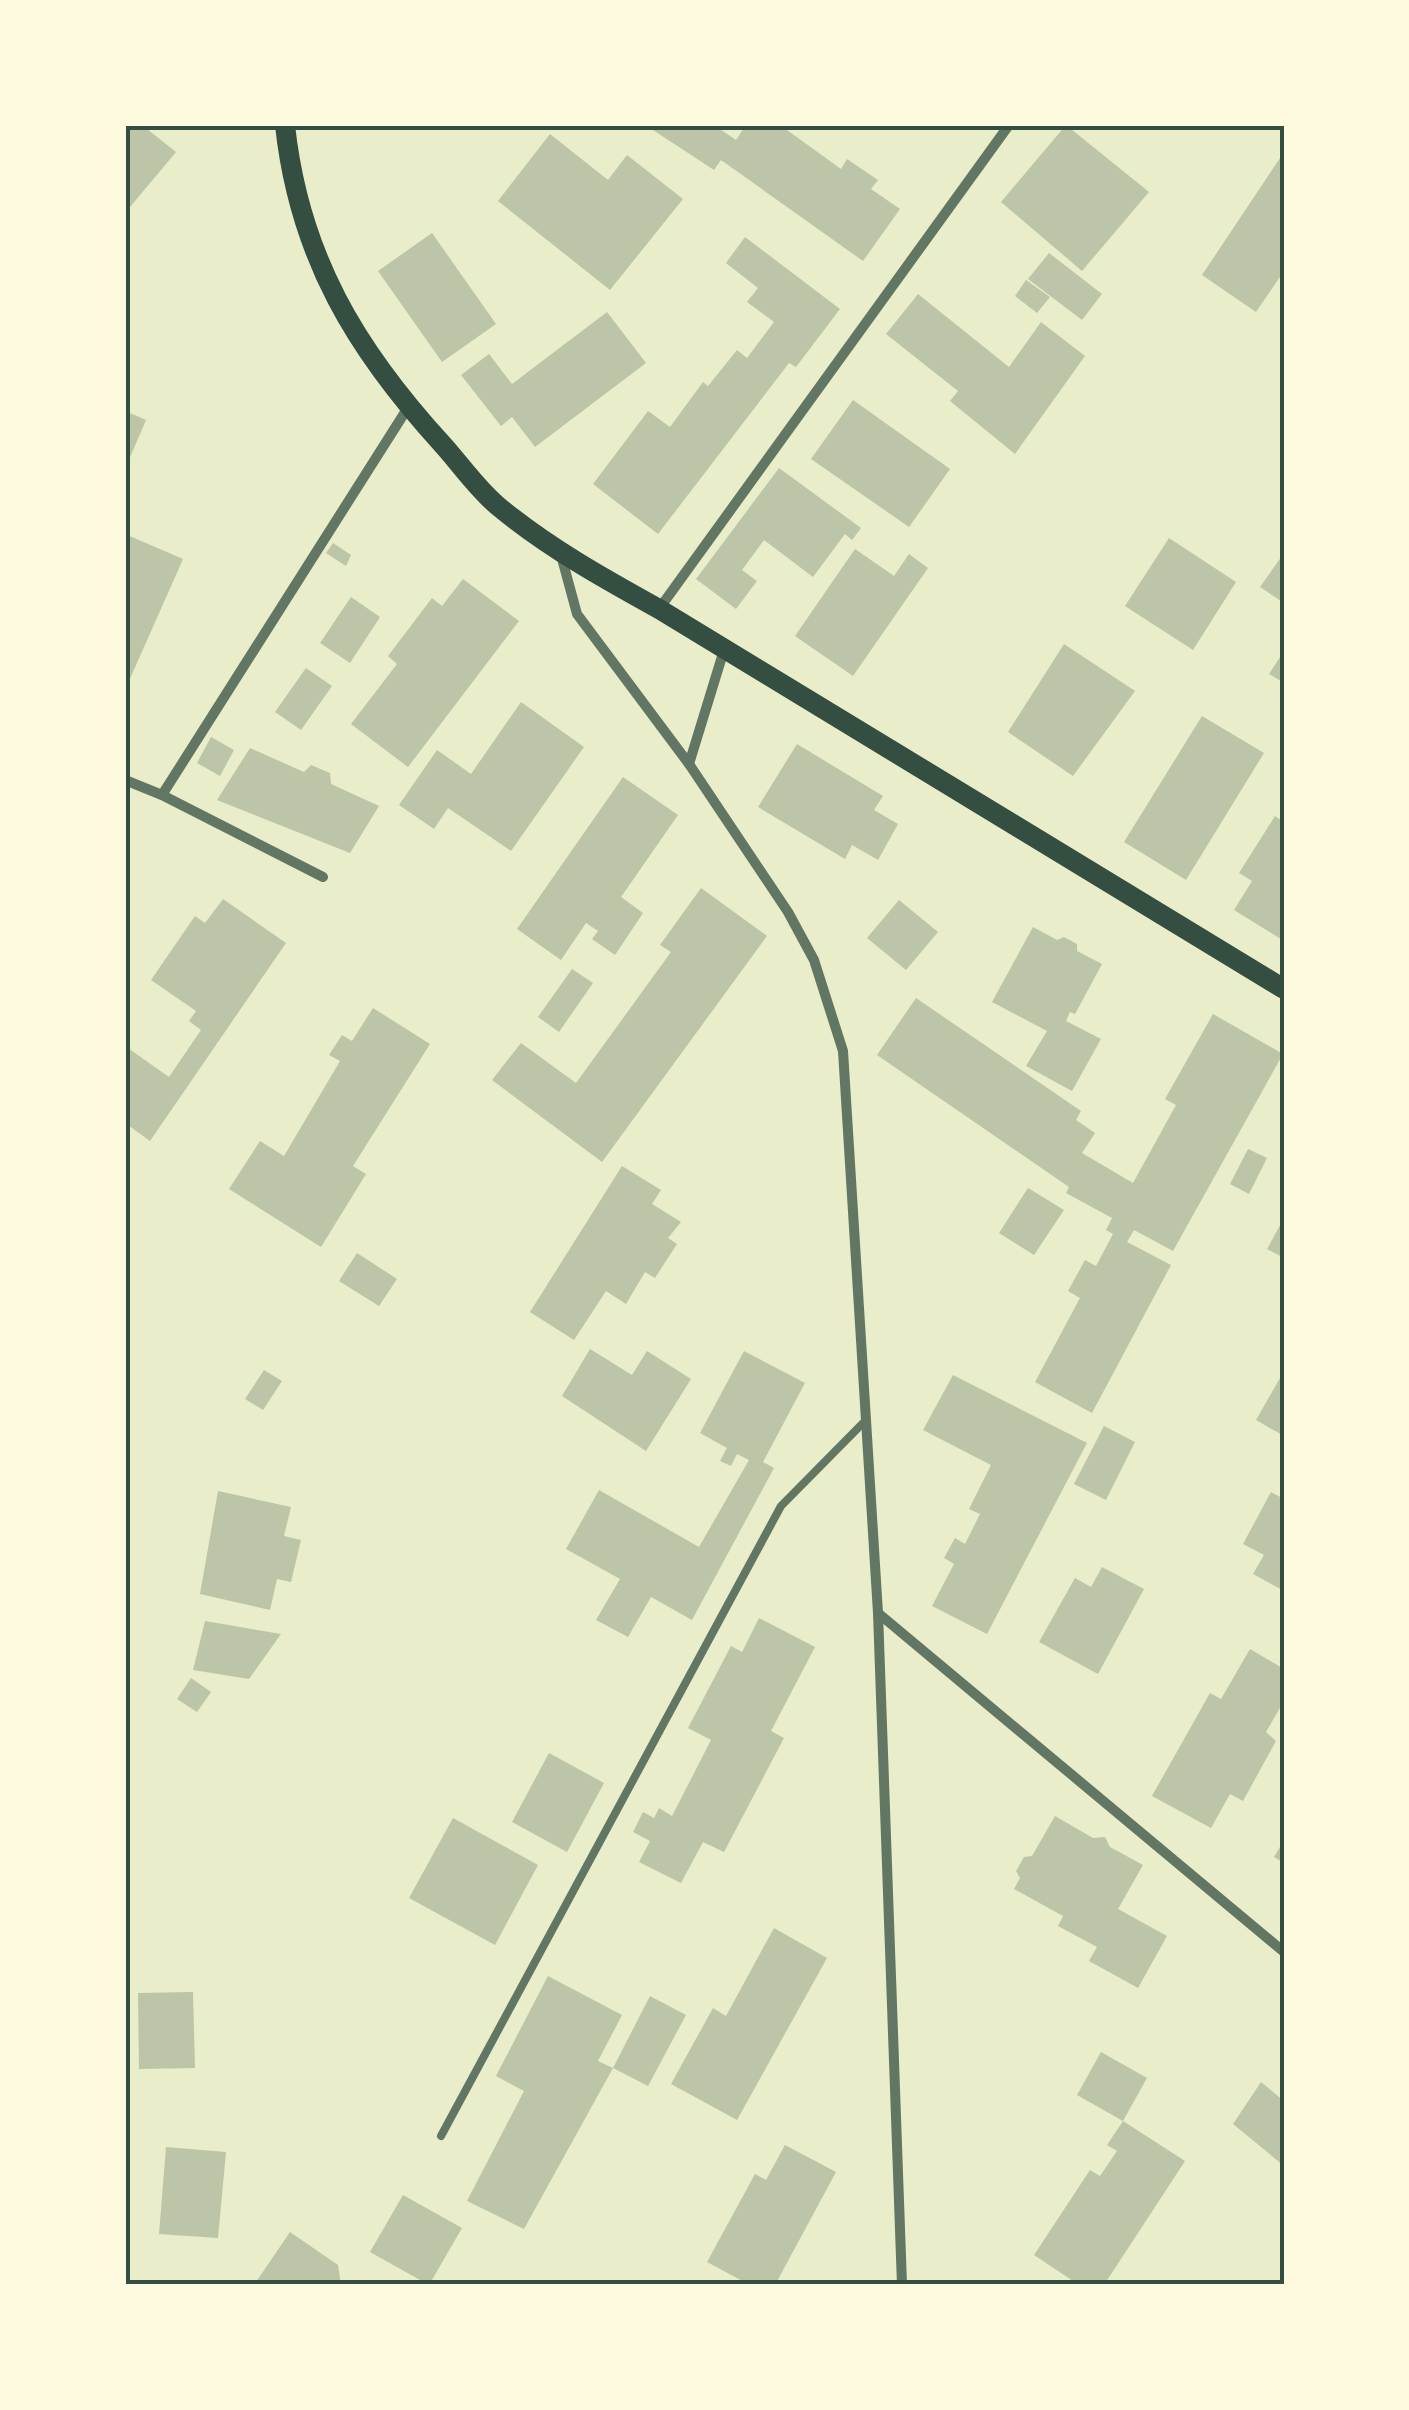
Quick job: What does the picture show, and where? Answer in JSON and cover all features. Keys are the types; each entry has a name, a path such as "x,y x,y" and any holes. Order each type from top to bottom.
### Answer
{"main road":[{"path":"285,125 303,224 331,292 371,361 407,408 495,504 561,554 659,609 1284,989"}],"street":[{"path":"659,609 1009,125"},
{"path":"162,796 407,408"},
{"path":"561,554 577,614 689,764 788,912 814,960 843,1051 878,1613 902,2285"},
{"path":"689,764 725,649"},
{"path":"125,780 324,878"},
{"path":"878,1613 1284,1952"}],"lane":[{"path":"441,2136 781,1506 866,1420"}],"building":[{"path":"125,125 142,125 176,152 125,213"},
{"path":"656,125 714,125 736,140 746,125 780,125 841,169 847,159 878,180 871,189 900,209 863,261 721,160 714,170 653,130"},
{"path":"1066,125 1149,192 1082,271 1001,202"},
{"path":"550,134 608,180 627,155 683,199 610,290 498,201"},
{"path":"1284,152 1284,271 1256,312 1202,275"},
{"path":"432,233 496,324 442,362 378,271"},
{"path":"745,237 840,309 796,367 789,363 658,534 593,484 648,411 670,427 703,382 708,386 737,350 747,358 774,322 747,302 758,288 726,263"},
{"path":"1049,253 1102,294 1082,320 1028,279"},
{"path":"1026,280 1050,297 1037,313 1015,296"},
{"path":"918,294 1009,367 1041,322 1085,356 1015,454 950,401 958,391 886,334"},
{"path":"607,312 646,363 535,447 512,417 501,426 461,375 489,354 512,384"},
{"path":"853,400 950,469 909,527 811,459"},
{"path":"125,411 146,420 125,469"},
{"path":"779,468 861,528 852,540 845,534 813,577 764,540 742,570 757,581 736,609 696,579"},
{"path":"125,534 183,559 125,690"},
{"path":"1169,538 1236,582 1193,650 1125,606"},
{"path":"333,543 351,555 346,566 326,553"},
{"path":"855,549 894,576 909,554 928,568 853,676 795,636"},
{"path":"1284,553 1284,603 1260,587"},
{"path":"463,579 519,621 408,767 351,724 397,664 388,656 432,598 442,606"},
{"path":"351,597 380,617 350,663 320,643"},
{"path":"1064,644 1135,691 1073,776 1008,732"},
{"path":"1284,651 1284,683 1269,674"},
{"path":"306,668 332,686 301,730 275,712"},
{"path":"521,702 584,747 511,851 448,808 434,829 399,805 437,750 471,774"},
{"path":"1202,716 1264,753 1186,880 1124,842"},
{"path":"211,737 234,750 220,776 197,763"},
{"path":"797,744 883,796 874,810 898,824 878,860 852,845 845,859 758,807"},
{"path":"250,748 304,772 311,765 330,773 331,784 379,806 350,853 217,800"},
{"path":"623,777 678,815 621,897 643,913 615,955 592,939 598,931 586,923 561,960 517,929"},
{"path":"1275,816 1284,822 1284,941 1234,910 1252,881 1239,873"},
{"path":"701,888 767,936 602,1162 492,1080 521,1043 576,1083 671,952 660,945"},
{"path":"223,899 286,943 150,1141 125,1123 125,1046 169,1077 201,1030 189,1021 196,1011 151,980 195,916 205,923"},
{"path":"899,900 938,932 906,970 867,938"},
{"path":"1033,927 1057,940 1064,937 1077,944 1077,951 1102,964 1075,1014 1070,1012 1066,1021 1101,1039 1072,1091 1026,1066 1047,1031 992,1002"},
{"path":"572,969 593,983 559,1032 538,1017"},
{"path":"916,998 1081,1111 1076,1120 1095,1133 1082,1153 1133,1183 1176,1105 1165,1099 1213,1014 1283,1054 1173,1251 1134,1230 1127,1242 1171,1265 1092,1413 1035,1382 1080,1298 1068,1291 1085,1260 1096,1266 1113,1234 1106,1230 1112,1218 1066,1193 1069,1187 877,1055"},
{"path":"373,1008 430,1044 353,1166 366,1174 321,1247 229,1189 260,1141 284,1156 340,1061 329,1055 342,1035 352,1041"},
{"path":"1248,1149 1267,1158 1249,1194 1230,1184"},
{"path":"622,1166 661,1190 652,1204 681,1222 668,1238 677,1244 655,1278 645,1272 626,1304 606,1291 574,1340 530,1312"},
{"path":"1028,1188 1064,1210 1034,1255 999,1233"},
{"path":"1284,1218 1284,1258 1267,1249"},
{"path":"357,1253 397,1279 379,1306 339,1281"},
{"path":"590,1349 632,1375 647,1351 691,1379 646,1451 562,1396"},
{"path":"744,1351 805,1383 763,1462 774,1468 692,1620 651,1597 628,1637 596,1620 620,1579 566,1549 599,1490 699,1547 749,1460 737,1454 731,1466 720,1461 727,1448 700,1433"},
{"path":"264,1370 282,1381 263,1410 245,1399"},
{"path":"1284,1371 1284,1436 1256,1420"},
{"path":"953,1375 1087,1443 987,1634 932,1606 954,1564 944,1558 955,1538 965,1544 980,1514 969,1509 991,1465 923,1430"},
{"path":"1104,1426 1135,1442 1106,1500 1074,1484"},
{"path":"218,1491 291,1507 284,1536 301,1540 291,1582 277,1579 270,1610 200,1594"},
{"path":"1271,1492 1284,1499 1284,1591 1253,1574 1264,1555 1243,1544"},
{"path":"1102,1567 1144,1589 1098,1674 1039,1642 1075,1578 1091,1587"},
{"path":"759,1618 815,1647 771,1731 784,1738 724,1852 703,1842 681,1883 639,1862 650,1841 633,1832 643,1812 654,1818 659,1808 672,1816 711,1740 688,1728 731,1646 742,1652"},
{"path":"205,1621 281,1634 249,1679 193,1670"},
{"path":"1250,1649 1284,1669 1284,1701 1266,1732 1276,1741 1243,1801 1230,1794 1211,1828 1152,1796 1210,1693 1221,1699"},
{"path":"191,1678 211,1692 197,1712 177,1699"},
{"path":"549,1753 604,1783 567,1852 512,1822"},
{"path":"1055,1816 1093,1838 1105,1837 1110,1847 1143,1865 1118,1909 1167,1936 1138,1988 1089,1961 1097,1947 1058,1926 1063,1916 1014,1889 1020,1878 1016,1871 1024,1857 1032,1856"},
{"path":"453,1818 538,1865 495,1945 409,1898"},
{"path":"1284,1840 1284,1863 1274,1857"},
{"path":"774,1928 827,1958 737,2120 671,2084 713,2008 726,2016"},
{"path":"548,1976 622,2015 598,2061 613,2068 524,2229 467,2201 524,2091 496,2076"},
{"path":"193,1992 195,2068 139,2069 138,1993"},
{"path":"650,1996 686,2015 648,2086 613,2068"},
{"path":"1101,2052 1147,2078 1123,2121 1077,2095"},
{"path":"1261,2082 1284,2101 1284,2166 1233,2124"},
{"path":"1123,2121 1185,2161 1104,2285 1079,2285 1034,2255 1090,2170 1100,2176 1117,2151 1107,2145"},
{"path":"785,2145 836,2172 775,2285 750,2285 707,2262 755,2174 766,2180"},
{"path":"166,2147 226,2152 218,2238 159,2234"},
{"path":"403,2195 462,2228 429,2285 370,2252"},
{"path":"290,2232 338,2265 341,2285 254,2285"}]}
